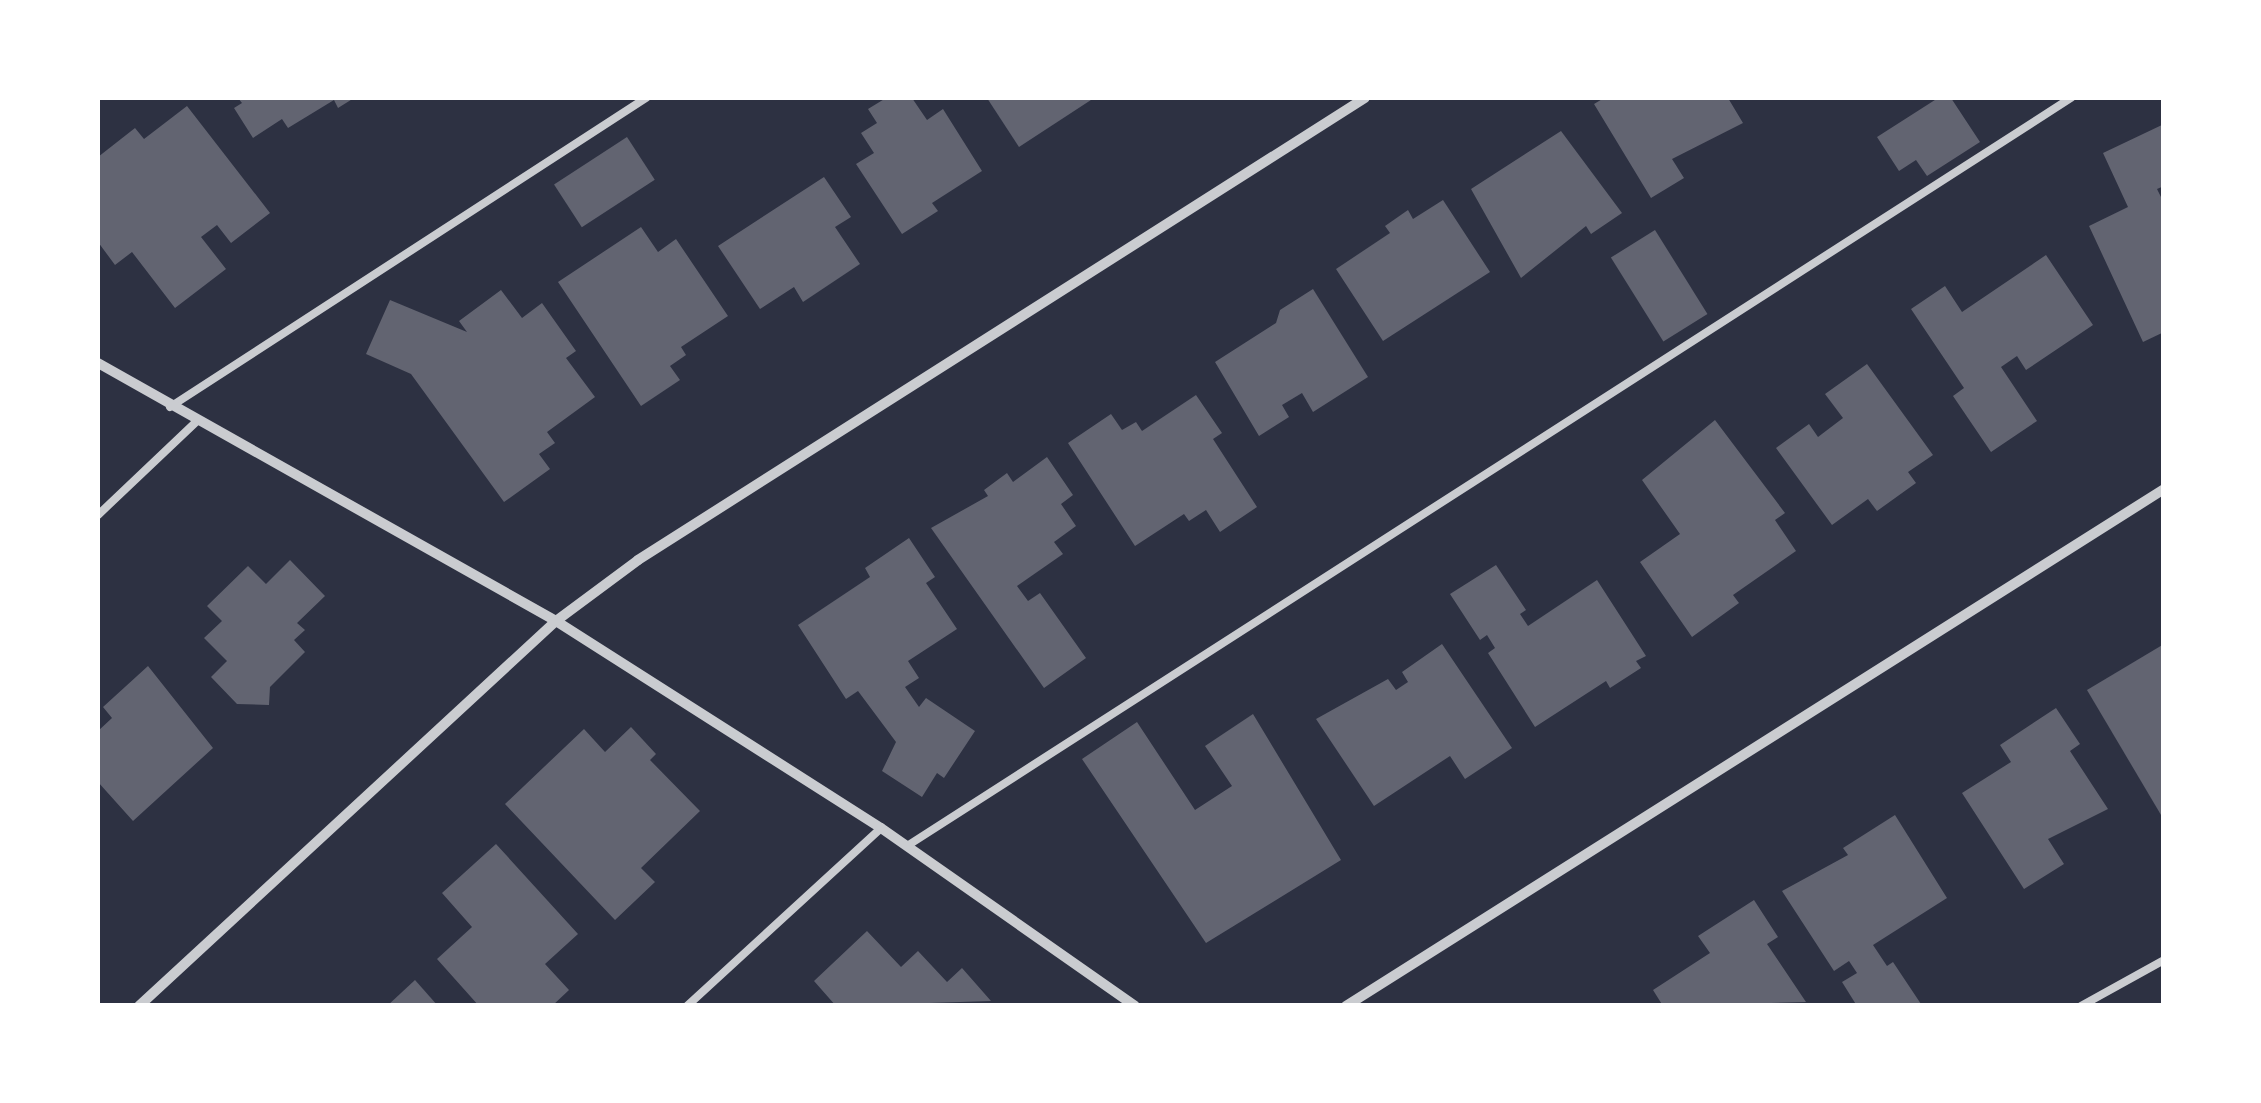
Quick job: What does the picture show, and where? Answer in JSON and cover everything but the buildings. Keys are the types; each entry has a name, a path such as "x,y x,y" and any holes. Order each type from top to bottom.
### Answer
{"street":[{"path":"139,1006 556,621 638,560 1365,98"},
{"path":"98,363 556,621 880,828 1135,1006"},
{"path":"1346,1006 2164,489"}],"lane":[{"path":"170,407 646,98"},
{"path":"907,846 2071,98"},
{"path":"98,516 198,420"},
{"path":"688,1006 880,828"},
{"path":"2081,1006 2164,960"}]}
